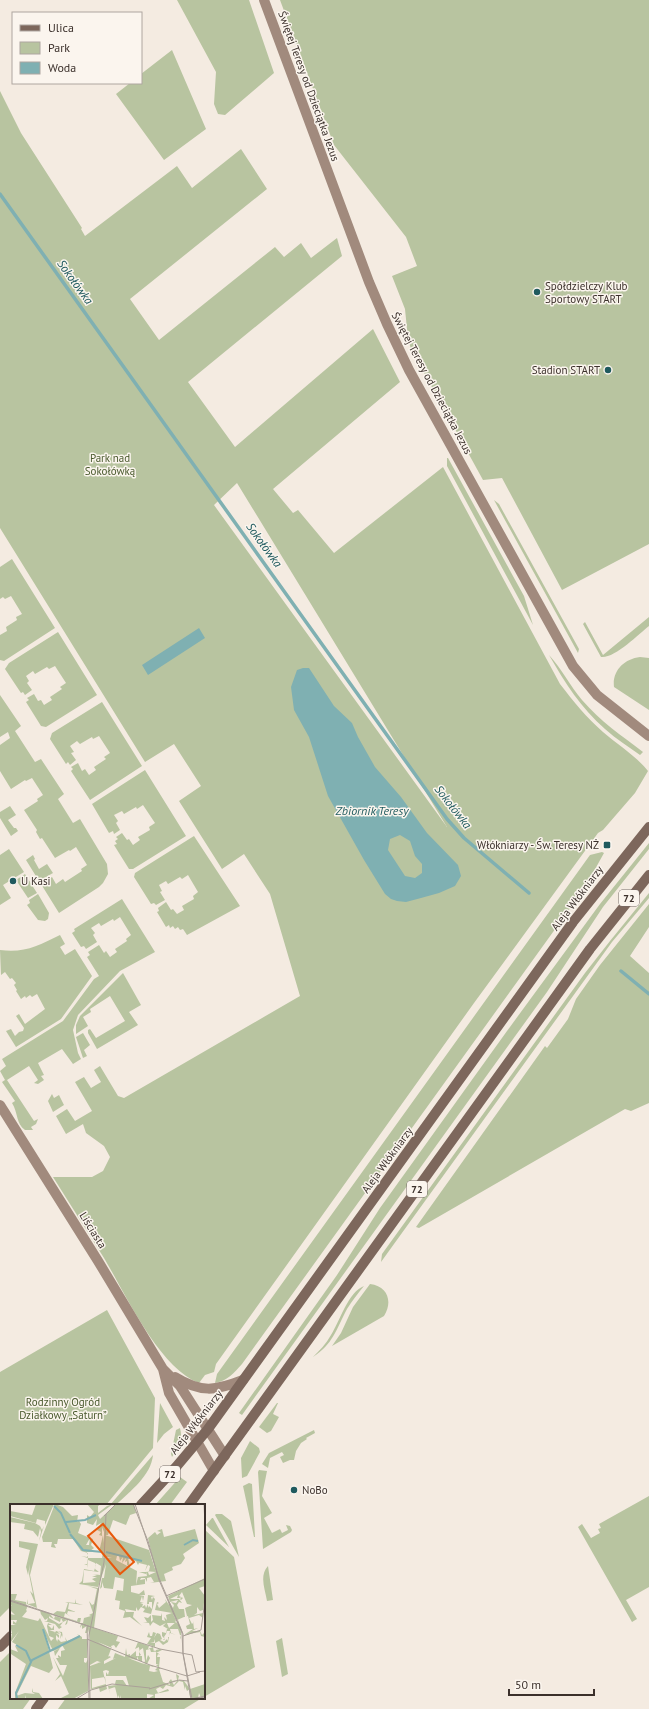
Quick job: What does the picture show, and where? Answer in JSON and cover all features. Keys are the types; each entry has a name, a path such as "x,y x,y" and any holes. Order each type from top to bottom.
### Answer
{"main road":[{"name":"Aleja Włókniarzy","path":"142,1504 208,1429 565,934 598,889 649,827"},
{"name":"72","path":"191,1504 590,949 649,875"},
{"path":"0,1647 10,1637"},
{"path":"36,1709 43,1699"}],"street":[{"name":"Świętej Teresy od Dzieciątka Jezus","path":"264,0 369,282 409,370 572,666 597,695 649,736"},
{"name":"Liściasta","path":"0,1105 98,1261 163,1369 180,1386 225,1456"},
{"path":"163,1369 182,1382 201,1389 221,1388 243,1380"},
{"name":"Liściasta","path":"163,1369 169,1393 214,1471"}],"green space":[{"path":"177,0 249,0 274,73 225,115 218,114 214,104 216,72"},
{"name":"Spółdzielczy Klub Sportowy START","path":"280,0 649,0 649,544 562,590 502,478 483,480 411,349 408,339 405,309 392,276 417,266 406,237 334,145"},
{"path":"172,50 206,129 164,160 116,94 129,84 142,84 142,73"},
{"name":"Park nad Sokołówką","path":"0,91 21,133 82,228 81,229 85,236 177,166 192,188 241,149 267,189 130,299 159,340 275,247 284,257 301,243 311,258 337,238 342,256 188,382 235,447 373,329 400,382 273,489 293,513 298,510 334,553 443,467 560,684 591,721 638,760 648,771 635,793 603,830 598,833 474,1003 216,1364 214,1372 205,1375 199,1383 184,1375 170,1362 144,1328 104,1258 53,1177 92,1177 103,1171 110,1157 104,1146 86,1133 83,1124 66,1134 56,1116 67,1109 75,1121 92,1111 75,1082 84,1077 91,1088 101,1082 94,1070 100,1066 118,1096 124,1098 300,996 270,894 244,854 222,869 179,801 201,786 174,744 145,762 0,528","holes":["237,483 447,827 214,505"]},
{"path":"447,458 524,596 533,625 447,466"},
{"path":"494,500 499,504 579,649 578,653"},
{"path":"12,559 55,628 4,661 0,660 0,635 7,631 6,627 17,620 16,617 22,614 11,596 5,599 3,597 0,599 0,567"},
{"path":"649,617 649,626 633,640 606,657 601,657 583,624 585,622 603,655"},
{"path":"58,632 97,695 46,727 41,726 26,702 29,700 27,698 34,694 38,701 41,700 44,705 52,700 50,697 62,689 60,687 66,683 55,666 49,669 47,667 35,674 33,671 26,676 29,681 27,683 32,690 25,695 23,692 21,693 5,669 9,663"},
{"path":"549,655 589,708 604,722 643,752 640,755 609,733 588,713 567,685"},
{"path":"640,657 649,658 649,710 614,687 615,676 620,667 629,660"},
{"path":"0,695 21,726 15,731 35,762 41,759 64,794 58,799 73,823 80,819 107,864 108,874 103,883 59,913 41,884 52,877 56,884 63,879 65,882 82,871 81,869 87,865 76,847 55,858 42,838 40,839 36,832 37,830 24,810 38,801 37,799 43,795 32,778 26,781 25,780 11,789 0,771 0,745 10,738 8,732 0,737"},
{"path":"102,702 142,766 90,800 71,771 73,769 71,767 78,763 82,771 85,769 89,775 96,770 94,767 106,759 104,757 110,753 99,736 93,739 92,737 80,744 77,741 70,746 74,752 71,753 76,760 70,765 68,762 66,764 50,739 52,733"},
{"path":"145,770 186,836 133,869 129,869 114,845 117,844 115,841 118,839 116,837 122,833 133,845 140,840 138,837 150,830 149,827 155,823 143,805 124,814 122,811 114,815 118,821 116,823 120,830 114,834 113,831 109,833 92,804"},
{"path":"10,806 16,815 8,820 18,831 11,836 0,818 0,812"},
{"path":"194,836 240,906 187,935 183,929 180,930 178,927 175,929 173,926 170,928 169,925 166,927 157,912 159,911 158,908 166,902 171,910 173,909 177,914 184,910 182,906 194,899 193,896 198,892 188,875 182,879 180,877 168,884 166,881 159,885 162,891 160,892 165,900 156,905 154,903 151,904 134,877 135,873"},
{"path":"649,843 649,849 603,907 547,992 242,1415 239,1413 337,1275 380,1208 507,1031 600,904"},
{"path":"9,849 24,872 3,885 11,898 0,905 0,855"},
{"path":"602,852 604,853 584,889 242,1364 227,1378 215,1383 217,1374 590,855"},
{"path":"33,855 39,869 47,864 53,873 39,881 26,860"},
{"path":"25,874 37,893 28,898 16,880"},
{"path":"649,893 649,898 612,942 381,1262 382,1254 585,973"},
{"path":"38,894 49,913 48,919 45,921 38,920 27,905 30,903 29,900"},
{"path":"122,899 155,952 120,971 78,1015 73,1030 78,1053 81,1059 73,1064 62,1049 38,1063 44,1075 41,1076 44,1080 38,1084 34,1083 38,1080 29,1066 7,1080 34,1121 38,1119 36,1124 31,1127 33,1130 25,1130 20,1125 12,1103 15,1101 2,1082 5,1080 0,1071 6,1066 2,1059 63,1021 94,979 99,976 87,957 90,955 88,952 99,945 104,953 106,951 110,957 117,952 115,949 127,941 126,939 131,935 120,917 101,926 99,923 91,928 95,933 93,935 97,942 86,949 84,946 81,947 72,933 75,931 74,929"},
{"path":"649,904 649,927 630,956 649,973 649,1103 631,1111 625,1109 419,1228 416,1227 545,1046 547,1048 568,1019 576,999 600,965"},
{"path":"60,935 65,944 60,947 65,955 75,949 92,976 61,1019 16,1047 6,1031 11,1029 15,1036 19,1032 23,1031 24,1028 16,1016 19,1014 25,1024 45,1009 37,994 32,997 30,995 26,998 25,996 21,999 14,985 16,983 12,978 10,979 5,972 1,975 0,950 9,951 31,948"},
{"path":"123,973 141,1005 129,1012 138,1025 97,1049 88,1033 88,1030 90,1029 96,1038 125,1021 110,996 90,1009 91,1012 83,1017 88,1026 76,1034 76,1025 80,1016"},
{"path":"83,1033 90,1045 84,1050 87,1056 83,1058 76,1037"},
{"path":"52,1094 54,1098 59,1095 64,1105 53,1112 48,1101"},
{"path":"370,1284 376,1285 385,1291 388,1305 384,1316 332,1346 341,1333 353,1307"},
{"path":"364,1286 347,1309 330,1342 313,1357 329,1338 353,1294"},
{"name":"Rodzinny Ogród Działkowy „Saturn”","path":"107,1310 155,1398 153,1448 107,1504 10,1504 10,1607 0,1617 0,1372"},
{"path":"160,1403 173,1427 164,1434 157,1443"},
{"path":"277,1403 273,1414 279,1417 271,1431 267,1433 259,1427"},
{"path":"180,1428 180,1443 172,1457 171,1454 176,1430"},
{"path":"314,1430 315,1433 301,1443 296,1451 294,1460 283,1463 280,1457 284,1455 282,1452 270,1458 268,1468 262,1464 269,1453"},
{"path":"250,1441 259,1448 260,1452 247,1476 242,1478 241,1458"},
{"path":"153,1455 148,1470 139,1483 117,1504 111,1504"},
{"path":"259,1470 267,1471 262,1496 272,1513 264,1518 272,1533 280,1529 282,1533 288,1530 286,1525 290,1526 292,1530 263,1549 258,1472"},
{"path":"180,1477 187,1482 171,1504 156,1504"},
{"path":"249,1483 252,1484 255,1537 243,1486"},
{"path":"649,1496 649,1587 626,1600 637,1619 632,1622 578,1527 582,1524 591,1538 600,1533 598,1529 601,1528 599,1524"},
{"path":"222,1514 231,1521 239,1557 215,1515"},
{"path":"213,1518 229,1547 206,1525"},
{"path":"205,1530 234,1557 255,1667 205,1696"},
{"path":"268,1566 273,1600 267,1601 263,1578 265,1570"},
{"path":"282,1638 288,1674 282,1677 276,1641"},
{"path":"10,1652 10,1699 30,1699 23,1709 0,1709 0,1662"},
{"path":"65,1699 200,1699 184,1709 58,1709"}],"water":[{"path":"199,628 205,638 148,675 142,665"},
{"name":"Zbiornik Teresy","path":"309,668 334,706 352,723 375,767 401,797 427,833 458,865 461,876 455,886 439,893 406,902 391,899 385,894 328,796 309,737 294,710 291,687 297,670","holes":["400,835 410,841 415,856 422,864 422,873 415,878 405,876 388,850 390,839"]}],"waterway":[{"name":"Sokołówka","path":"0,194 447,819 464,838 529,893"},
{"name":"Sokołówka","path":"621,971 649,994"}],"place":[{"name":"Spółdzielczy Klub Sportowy START","path":"537,292"},
{"name":"Stadion START","path":"608,370"},
{"name":"Włókniarzy - Św. Teresy NŻ","path":"607,845"},
{"name":"U Kasi","path":"13,881"},
{"name":"NoBo","path":"294,1490"}]}
